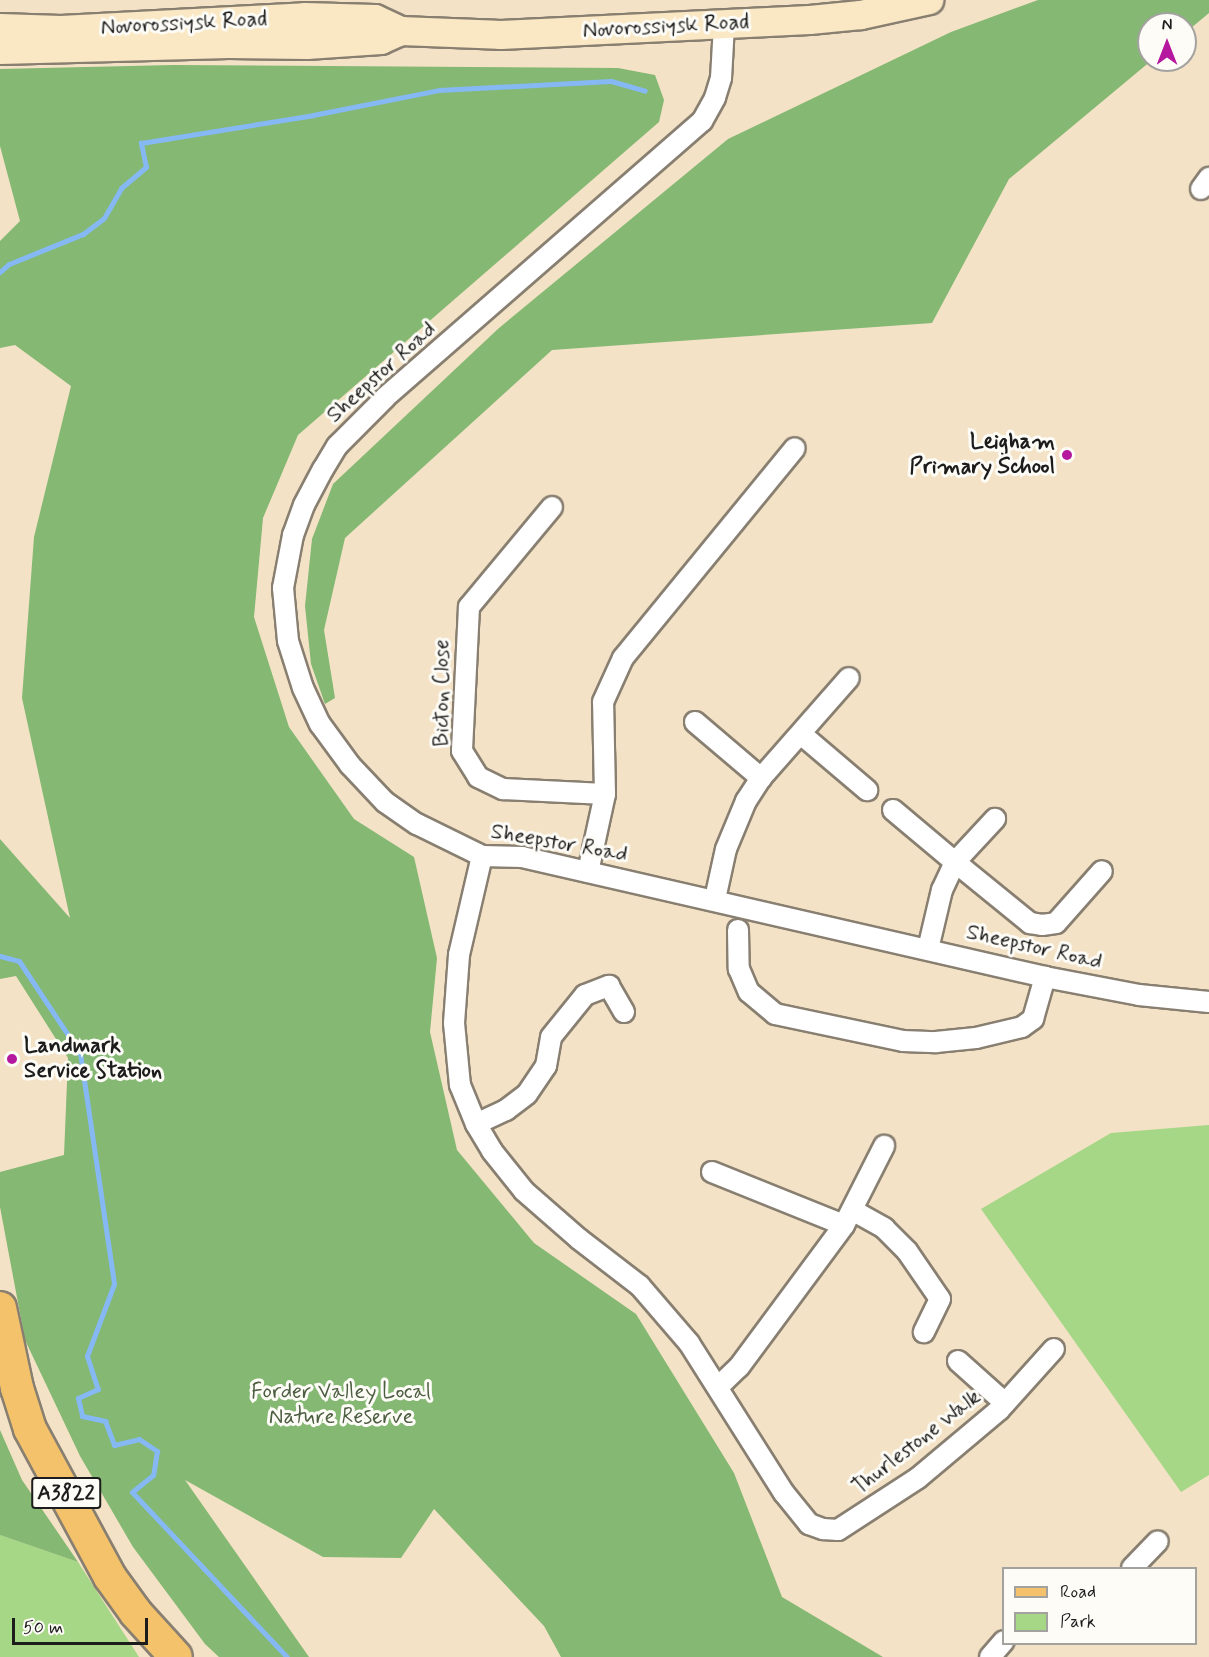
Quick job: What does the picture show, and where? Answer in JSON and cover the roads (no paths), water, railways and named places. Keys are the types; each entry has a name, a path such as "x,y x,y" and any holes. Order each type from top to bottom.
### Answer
{"main road":[{"name":"Novorossiysk Road","path":"0,28 61,30 305,17 375,19 401,31 501,35 724,25 861,15 929,0"},
{"name":"Novorossiysk Road","path":"0,50 229,44 307,45 381,40 401,31"},
{"name":"A3822","path":"0,1308 17,1388 30,1429 110,1577 136,1613 176,1657"}],"street":[{"name":"Sheepstor Road","path":"724,25 721,78 715,98 702,121 385,398 337,446 323,469 304,505 293,535 285,565 284,613 288,641 303,688 320,724 350,765 385,802 417,824 482,856 522,857 715,899 1045,977 1138,995 1209,1002"},
{"path":"588,872 605,794 603,702 623,657 795,448"},
{"name":"Bicton Close","path":"552,507 469,607 462,751 478,777 502,789 605,794"},
{"path":"715,899 726,849 737,817 761,778 849,678"},
{"path":"695,722 761,778"},
{"path":"801,734 867,790"},
{"path":"893,810 1030,923 1042,925 1056,923 1102,871"},
{"path":"928,949 942,890 955,862 995,819"},
{"name":"Thurlestone Walk","path":"482,856 459,955 454,1023 460,1085 476,1124 492,1151 524,1191 579,1239 640,1286 689,1343 798,1514 809,1524 823,1529 838,1530 918,1478 1005,1403 1054,1349"},
{"path":"738,930 739,969 749,992 775,1014 903,1041 976,1038 1022,1027 1034,1019 1045,977"},
{"path":"476,1124 506,1110 527,1094 546,1066 551,1037 585,995 609,986 624,1012"},
{"path":"718,1387 740,1367 848,1217 884,1146"},
{"path":"712,1172 884,1228 906,1251 940,1299 924,1332"},
{"path":"958,1361 1005,1403"},
{"path":"1134,1567 1158,1541"},
{"path":"990,1657 1002,1643"}],"waterway":[{"path":"0,272 9,264 83,234 104,218 121,188 146,167 141,143 313,115 439,90 611,81 645,91"},
{"path":"0,956 19,961 80,1053 114,1284 87,1356 98,1389 78,1398 82,1416 105,1421 114,1445 139,1439 157,1451 153,1475 132,1492 287,1657"}],"place":[{"name":"Leigham Primary School","path":"1067,455"},
{"name":"Landmark Service Station","path":"12,1059"}],"park label":[{"name":"Forder Valley Local Nature Reserve","path":"341,1404"}]}
